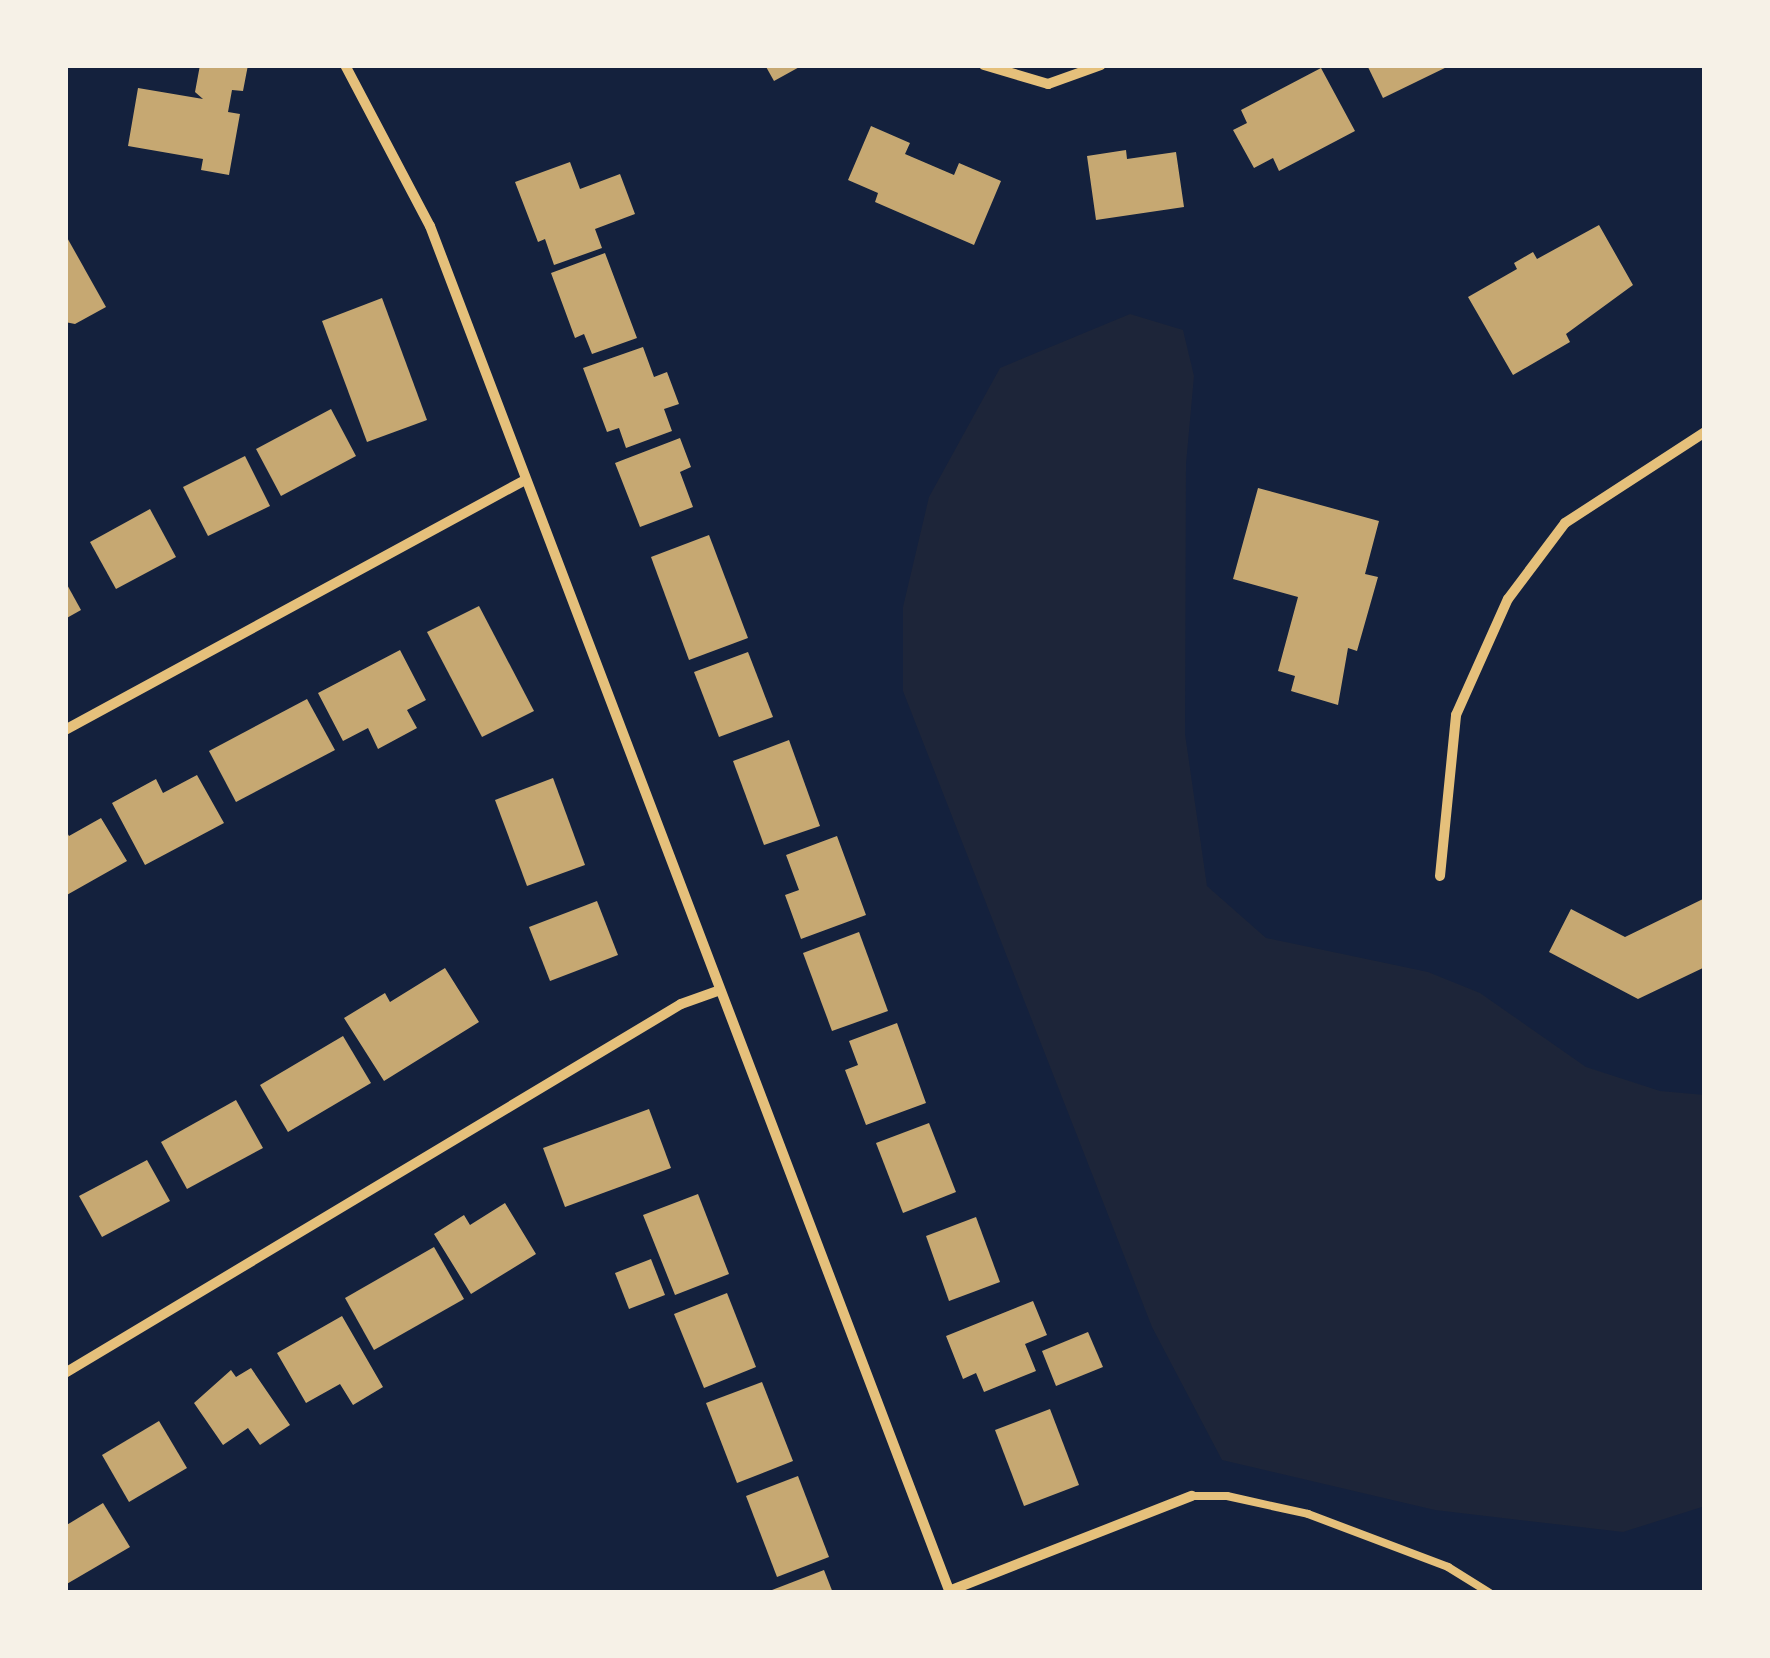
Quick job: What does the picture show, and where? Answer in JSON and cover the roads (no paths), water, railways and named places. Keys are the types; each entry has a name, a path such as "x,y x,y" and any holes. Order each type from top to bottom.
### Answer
{"street":[{"path":"346,65 430,226 949,1592 1192,1496"},
{"path":"984,65 1048,84 1101,65"},
{"path":"1440,876 1456,715 1532,559 1565,523 1705,432"},
{"path":"65,730 526,480"},
{"path":"65,1373 681,1004 720,990"}],"lane":[{"path":"1192,1496 1226,1496 1308,1514 1448,1567 1490,1593"}]}
